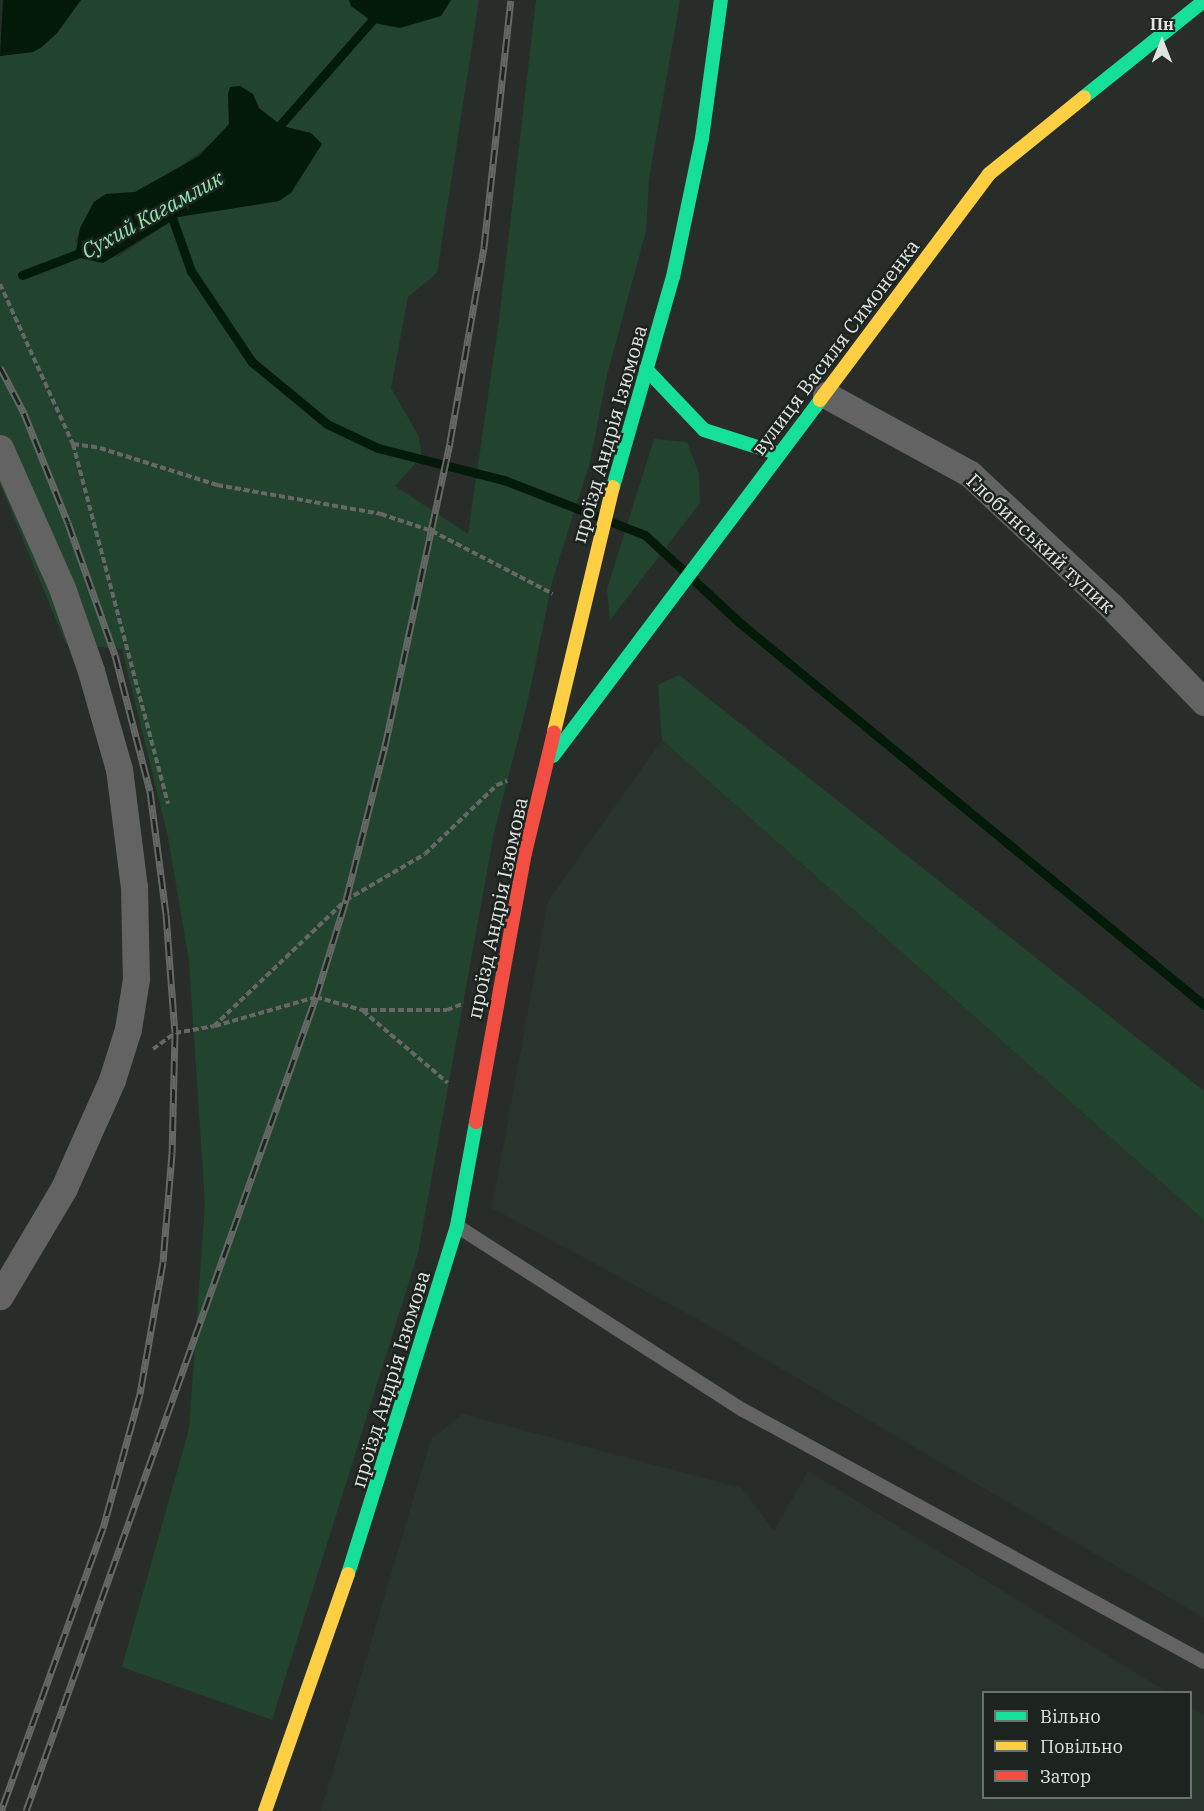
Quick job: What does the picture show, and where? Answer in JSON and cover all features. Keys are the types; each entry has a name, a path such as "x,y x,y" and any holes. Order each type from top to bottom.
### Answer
{"street":[{"name":"проїзд Андрія Ізюмова","path":"265,1811 354,1558 457,1226 525,853 548,764 586,591 625,437 673,277 702,138 722,0"},
{"name":"вулиця Василя Симоненка","path":"548,764 989,174 1204,1"},
{"path":"646,369 704,430 779,454"},
{"name":"Глобинський тупик","path":"826,395 970,474 1111,606 1204,702"},
{"path":"0,448 62,588 91,671 119,769 134,887 136,979 128,1029 112,1080 64,1188 0,1296"}],"lane":[{"path":"457,1226 743,1410 1204,1662"}],"path":[{"path":"0,284 73,444 168,804"},
{"path":"73,444 100,448 217,485 381,514 432,531 582,609"},
{"path":"214,1026 346,900 425,855 497,785 548,764"},
{"path":"112,1080 175,1033 214,1026 316,997 362,1010 447,1010 500,988"},
{"path":"362,1010 443,1076 475,1118"}],"shaded area":[{"path":"81,0 349,0 351,6 441,16 451,0 479,0 437,273 408,297 391,388 418,435 422,456 395,486 468,534 499,320 536,0 680,0 649,179 646,231 607,375 590,462 552,582 528,700 494,833 418,1253 272,1720 122,1667 189,1429 205,1204 189,961 168,837 122,649 66,644 0,484 0,56 32,52 57,33","holes":["228,94 258,108 282,126 311,133 279,201 178,217 117,257 75,242 93,202 106,194 135,192 174,172 221,136 229,124"]},
{"path":"654,439 687,442 699,474 700,503 610,620 607,589"},
{"path":"679,675 1204,1091 1204,1220 662,740 658,685"},
{"path":"662,740 1204,1220 1204,1618 699,1320 492,1208 548,901"},
{"path":"463,1414 742,1488 774,1531 808,1471 1165,1691 982,1691 982,1799 1192,1799 1192,1708 1204,1715 1204,1811 321,1811 431,1439"}],"water":[{"path":"3,0 81,0 57,33 42,47 33,52 0,56"},
{"path":"349,0 451,0 441,16 400,28 374,23 351,6"},
{"path":"240,86 253,94 259,108 282,126 311,133 322,144 291,193 279,201 178,217 103,263 75,257 80,228 94,202 106,194 135,192 199,156 229,124 228,94 230,87"}],"waterway":[{"name":"Сухий Кагамлик","path":"273,133 390,0"},
{"path":"169,209 191,271 252,362 327,424 378,448 504,480 645,535 740,623 1204,1005"},
{"name":"Сухий Кагамлик","path":"22,275 85,251"}],"railway":[{"path":"26,1811 316,997 346,900 385,746 450,442 484,247 511,0"},
{"path":"0,367 24,413 68,523 115,655 150,791 166,914 175,1033 172,1153 163,1262 140,1394 103,1528 1,1811"}],"traffic: fast":[{"path":"613,487 673,277 702,138 721,0"},
{"path":"1084,97 1204,1"},
{"path":"646,369 704,430 779,454"},
{"path":"553,756 820,400"},
{"path":"348,1574 457,1226 476,1122"}],"traffic: slow":[{"path":"820,400 989,174 1084,97"},
{"path":"554,732 613,487"},
{"path":"265,1811 348,1574"}],"traffic: jam":[{"path":"476,1122 525,853 554,732"}]}
